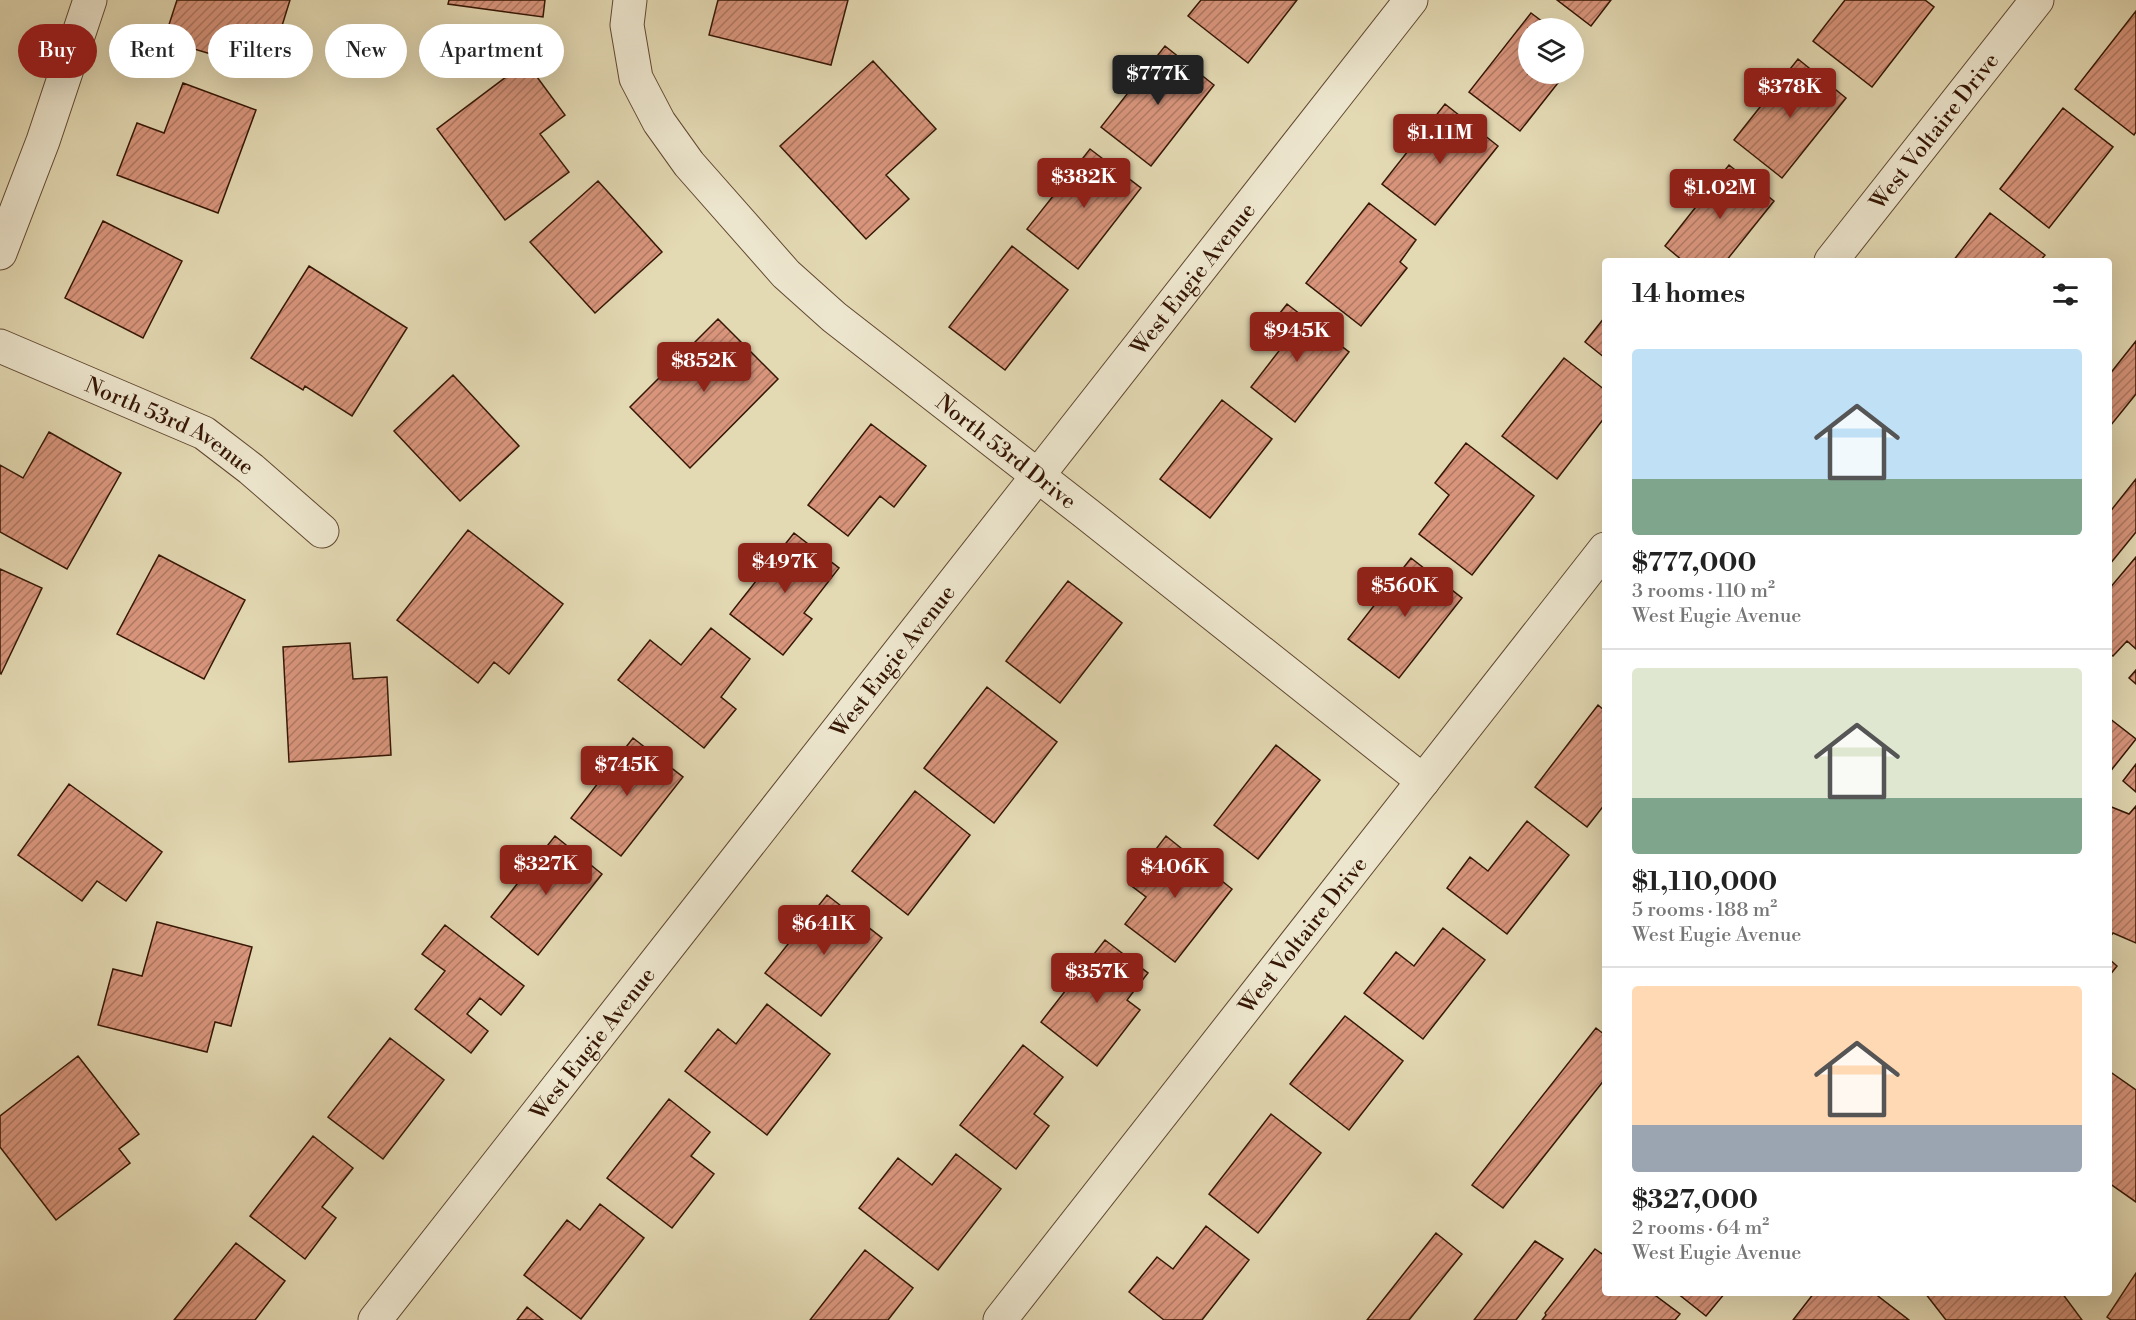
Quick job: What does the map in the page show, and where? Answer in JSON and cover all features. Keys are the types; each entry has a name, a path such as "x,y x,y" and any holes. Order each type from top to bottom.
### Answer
{"street":[{"path":"0,253 43,141 90,0"},
{"name":"North 53rd Drive","path":"630,0 627,25 636,78 660,122 689,164 786,274 834,317 1423,781"},
{"name":"West Eugie Avenue","path":"375,1320 1411,0"},
{"name":"West Voltaire Drive","path":"1834,258 2037,0"},
{"name":"North 53rd Avenue","path":"0,346 204,433 251,469 322,531"},
{"name":"West Voltaire Drive","path":"1000,1320 1602,553"}],"building":[{"path":"177,0 290,0 283,24 208,24 208,53 196,50 196,24 169,24"},
{"path":"449,0 545,0 543,17 448,4"},
{"path":"718,0 848,0 831,65 709,35"},
{"path":"1201,0 1297,0 1248,63 1188,16"},
{"path":"1557,0 1611,0 1591,26 1584,18 1581,18"},
{"path":"1845,0 1925,0 1934,7 1872,87 1813,41"},
{"path":"2136,11 2136,132 2134,135 2075,89"},
{"path":"1531,13 1538,18 1527,18"},
{"path":"1518,30 1518,84 1557,84 1520,131 1469,92"},
{"path":"1165,46 1214,85 1151,166 1101,127"},
{"path":"1798,59 1846,98 1782,178 1734,140"},
{"path":"873,61 936,129 886,175 909,199 866,239 780,146"},
{"path":"505,78 538,78 565,115 540,134 569,172 505,220 437,129"},
{"path":"183,83 256,110 218,213 117,175 137,123 164,133"},
{"path":"1445,104 1498,146 1435,225 1382,184"},
{"path":"2063,108 2113,147 2049,228 2000,189"},
{"path":"1090,149 1141,188 1078,269 1027,229"},
{"path":"1729,165 1774,201 1728,258 1679,258 1665,246"},
{"path":"598,181 662,252 595,313 530,242"},
{"path":"1369,203 1416,240 1400,262 1407,268 1361,326 1306,283"},
{"path":"1990,213 2045,255 2042,258 1955,258"},
{"path":"103,221 182,261 143,338 65,298"},
{"path":"1012,246 1068,290 1005,370 949,327"},
{"path":"309,266 407,328 352,416 305,386 303,390 251,358"},
{"path":"1287,304 1349,352 1295,422 1251,387 1279,351 1261,337"},
{"path":"718,319 778,379 690,468 630,407"},
{"path":"1602,321 1602,356 1585,342"},
{"path":"2136,341 2136,394 2112,424 2112,371"},
{"path":"1564,358 1602,388 1602,421 1557,479 1502,436"},
{"path":"453,375 519,446 460,501 394,431"},
{"path":"1222,400 1272,439 1210,518 1160,479"},
{"path":"871,424 926,466 894,507 880,496 848,536 808,505"},
{"path":"49,432 121,473 67,569 0,532 0,465 23,478"},
{"path":"1466,443 1534,496 1472,575 1419,534 1449,495 1435,483"},
{"path":"2136,479 2136,532 2112,562 2112,509"},
{"path":"468,530 563,604 509,674 494,662 478,683 397,620"},
{"path":"794,533 839,568 804,613 812,619 783,655 730,614"},
{"path":"159,555 245,600 204,679 117,634"},
{"path":"2136,557 2136,649 2127,641 2113,656 2112,655 2112,585"},
{"path":"1411,558 1462,598 1399,678 1348,639"},
{"path":"0,569 42,588 1,674 0,673"},
{"path":"1068,581 1122,623 1060,703 1006,661"},
{"path":"711,628 750,659 721,697 736,709 704,748 618,680 650,640 681,665"},
{"path":"350,643 353,679 387,677 391,755 289,762 283,647"},
{"path":"2136,670 2136,684 2129,678"},
{"path":"987,687 1057,742 994,823 924,768"},
{"path":"1598,705 1602,708 1602,808 1587,827 1535,787"},
{"path":"2112,720 2136,739 2112,769"},
{"path":"633,738 683,777 621,856 571,818"},
{"path":"1276,745 1320,780 1258,859 1214,825"},
{"path":"2136,764 2136,792 2123,781"},
{"path":"69,784 162,852 126,901 97,881 82,901 18,855"},
{"path":"915,791 970,835 908,915 852,871"},
{"path":"2136,806 2136,943 2113,933 2112,807 2129,814"},
{"path":"1527,821 1569,855 1507,934 1447,888 1470,857 1488,871"},
{"path":"555,836 602,874 538,955 491,917"},
{"path":"1166,836 1232,889 1175,962 1125,924 1146,897 1129,884"},
{"path":"827,895 882,938 821,1016 765,973"},
{"path":"157,922 252,947 231,1026 215,1022 207,1052 98,1025 113,969 142,976"},
{"path":"445,925 524,986 501,1015 480,998 467,1014 488,1031 471,1053 415,1009 445,971 422,954"},
{"path":"1443,928 1485,960 1423,1039 1364,993 1396,952 1414,966"},
{"path":"1105,940 1148,973 1127,1000 1140,1010 1097,1066 1041,1022"},
{"path":"2112,962 2117,966 2112,972"},
{"path":"767,1004 830,1054 767,1135 685,1071 718,1029 736,1044"},
{"path":"1345,1016 1403,1061 1349,1130 1290,1084"},
{"path":"1596,1028 1602,1033 1602,1083 1503,1208 1472,1185"},
{"path":"390,1038 444,1080 383,1159 328,1117"},
{"path":"1023,1045 1063,1077 1034,1114 1049,1126 1016,1169 960,1125"},
{"path":"78,1056 139,1134 119,1149 130,1163 56,1220 0,1147 0,1116"},
{"path":"2112,1073 2136,1090 2136,1202 2112,1185"},
{"path":"669,1099 710,1132 691,1156 714,1174 672,1228 607,1178"},
{"path":"1271,1114 1321,1153 1258,1233 1209,1194"},
{"path":"313,1136 353,1168 322,1207 336,1218 305,1259 250,1216"},
{"path":"956,1154 1001,1189 938,1270 859,1208 898,1158 932,1185"},
{"path":"600,1204 644,1238 581,1319 524,1275 567,1220 580,1230"},
{"path":"1206,1226 1249,1260 1202,1320 1164,1320 1129,1292 1157,1257 1173,1269"},
{"path":"1436,1233 1462,1254 1409,1320 1367,1320"},
{"path":"1535,1241 1563,1259 1516,1320 1474,1320"},
{"path":"236,1243 285,1281 255,1320 174,1320"},
{"path":"1595,1249 1602,1254 1602,1296 1656,1296 1680,1314 1675,1320 1542,1320"},
{"path":"865,1250 913,1288 888,1320 810,1320"},
{"path":"2136,1273 2136,1320 2111,1320 2107,1317"},
{"path":"1681,1296 1723,1296 1706,1316"},
{"path":"1812,1296 1878,1296 1909,1320 1793,1320"},
{"path":"1927,1296 2064,1296 2082,1320 1946,1320"},
{"path":"527,1307 543,1320 517,1320"}]}
